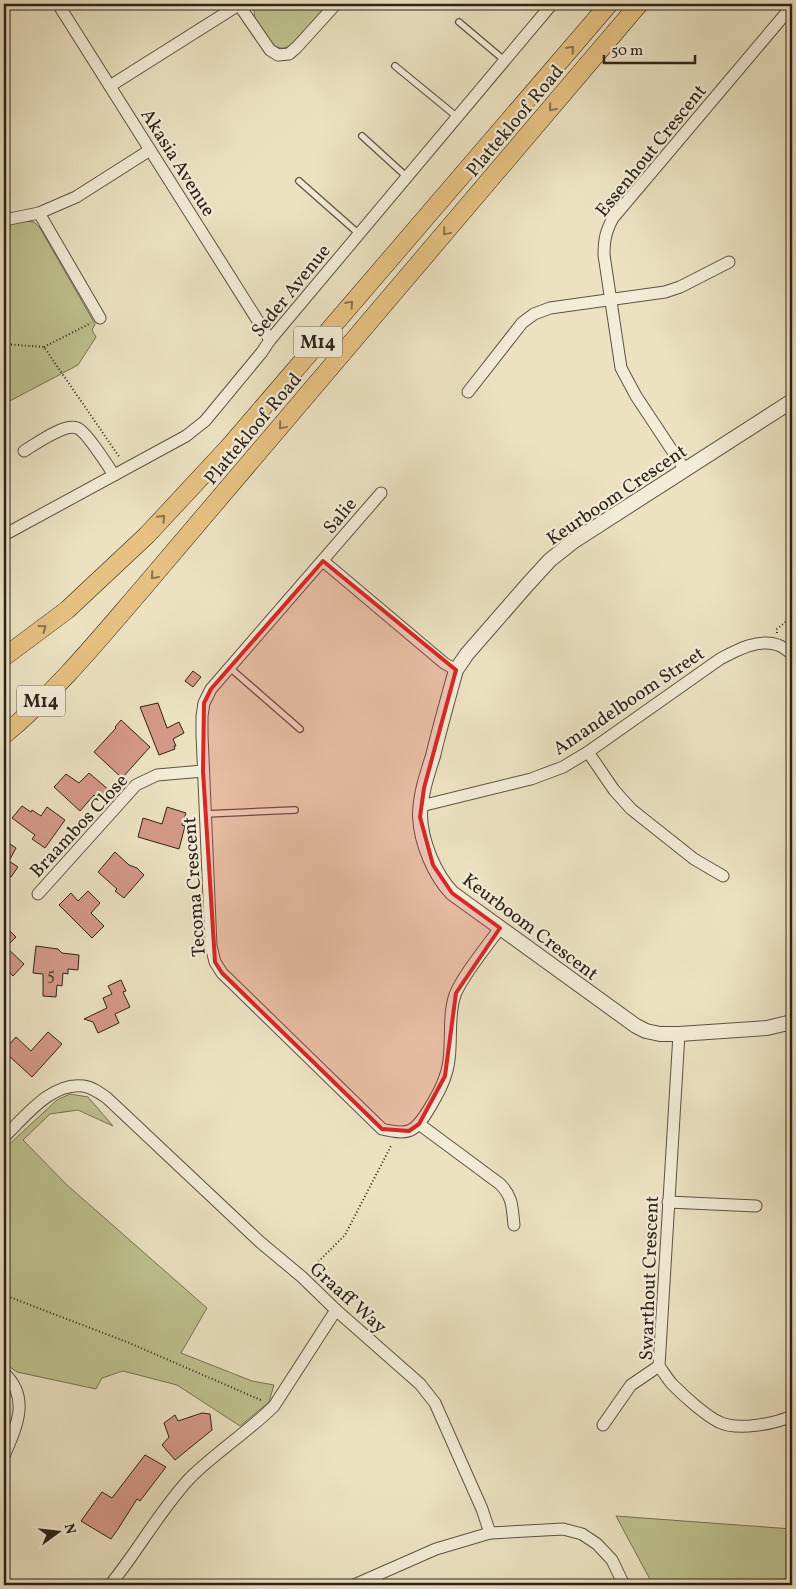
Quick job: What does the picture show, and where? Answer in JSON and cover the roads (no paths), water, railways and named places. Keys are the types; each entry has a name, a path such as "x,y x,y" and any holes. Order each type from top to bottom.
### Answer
{"main road":[{"name":"Plattekloof Road","path":"4,657 67,610 147,535 228,448 609,4"},
{"name":"Plattekloof Road","path":"4,735 64,678 125,609 640,4"}],"street":[{"name":"Akasia Avenue","path":"58,4 270,340"},
{"path":"110,86 240,4 270,50 278,54 289,54 297,48 336,4"},
{"name":"Seder Avenue","path":"4,535 186,436 205,421 456,116 552,4"},
{"name":"Essenhout Crescent","path":"684,470 636,396 621,368 604,255 604,241 607,229 614,218 792,7"},
{"path":"4,220 39,213 76,197 150,150"},
{"path":"39,213 100,318"},
{"path":"468,392 522,323 534,314 550,308 665,292 680,287 729,262"},
{"name":"Keurboom Crescent","path":"792,401 574,541 550,560 467,654 456,670 424,788 420,817 423,834 433,865 440,878 452,893 646,1032 679,1034 768,1028 792,1022"},
{"path":"24,451 60,430 78,428 114,475"},
{"name":"Salie","path":"323,560 381,493"},
{"path":"323,560 444,663 456,670"},
{"name":"Tecoma Crescent","path":"323,560 212,689 204,703 202,716 203,771 211,946 215,962 222,974 382,1129 397,1133 409,1131 420,1124"},
{"name":"Amandelboom Street","path":"421,806 531,779 563,767 588,752 720,658 737,650 752,644 778,645 792,654"},
{"path":"588,752 614,790 631,809 694,859 723,876"},
{"name":"Braambos Close","path":"38,894 136,785 158,775 203,771"},
{"path":"500,928 456,993 452,1006 449,1062 446,1076 420,1124 508,1192 512,1202 514,1225"},
{"name":"Swarthout Crescent","path":"679,1034 659,1366 672,1385 708,1416 720,1423 734,1426 772,1423 792,1416"},
{"name":"Graaff Way","path":"4,1137 46,1097 55,1091 72,1086 83,1086 93,1089 108,1098 260,1242 302,1277 336,1310 420,1384 434,1403 482,1509 490,1533"},
{"path":"668,1202 756,1206"},
{"path":"110,1585 180,1490 204,1465 274,1406 336,1310"},
{"path":"604,1425 631,1385 659,1366"},
{"path":"4,1373 14,1386 18,1395 19,1406 16,1427 4,1456"},
{"path":"354,1585 436,1549 490,1533 563,1529 582,1534 597,1544 612,1560 624,1585"}],"lane":[{"path":"459,22 504,60"},
{"path":"395,66 456,116"},
{"path":"362,136 407,177"},
{"path":"300,181 359,234"},
{"path":"230,668 300,728"},
{"path":"205,814 295,810"}]}
